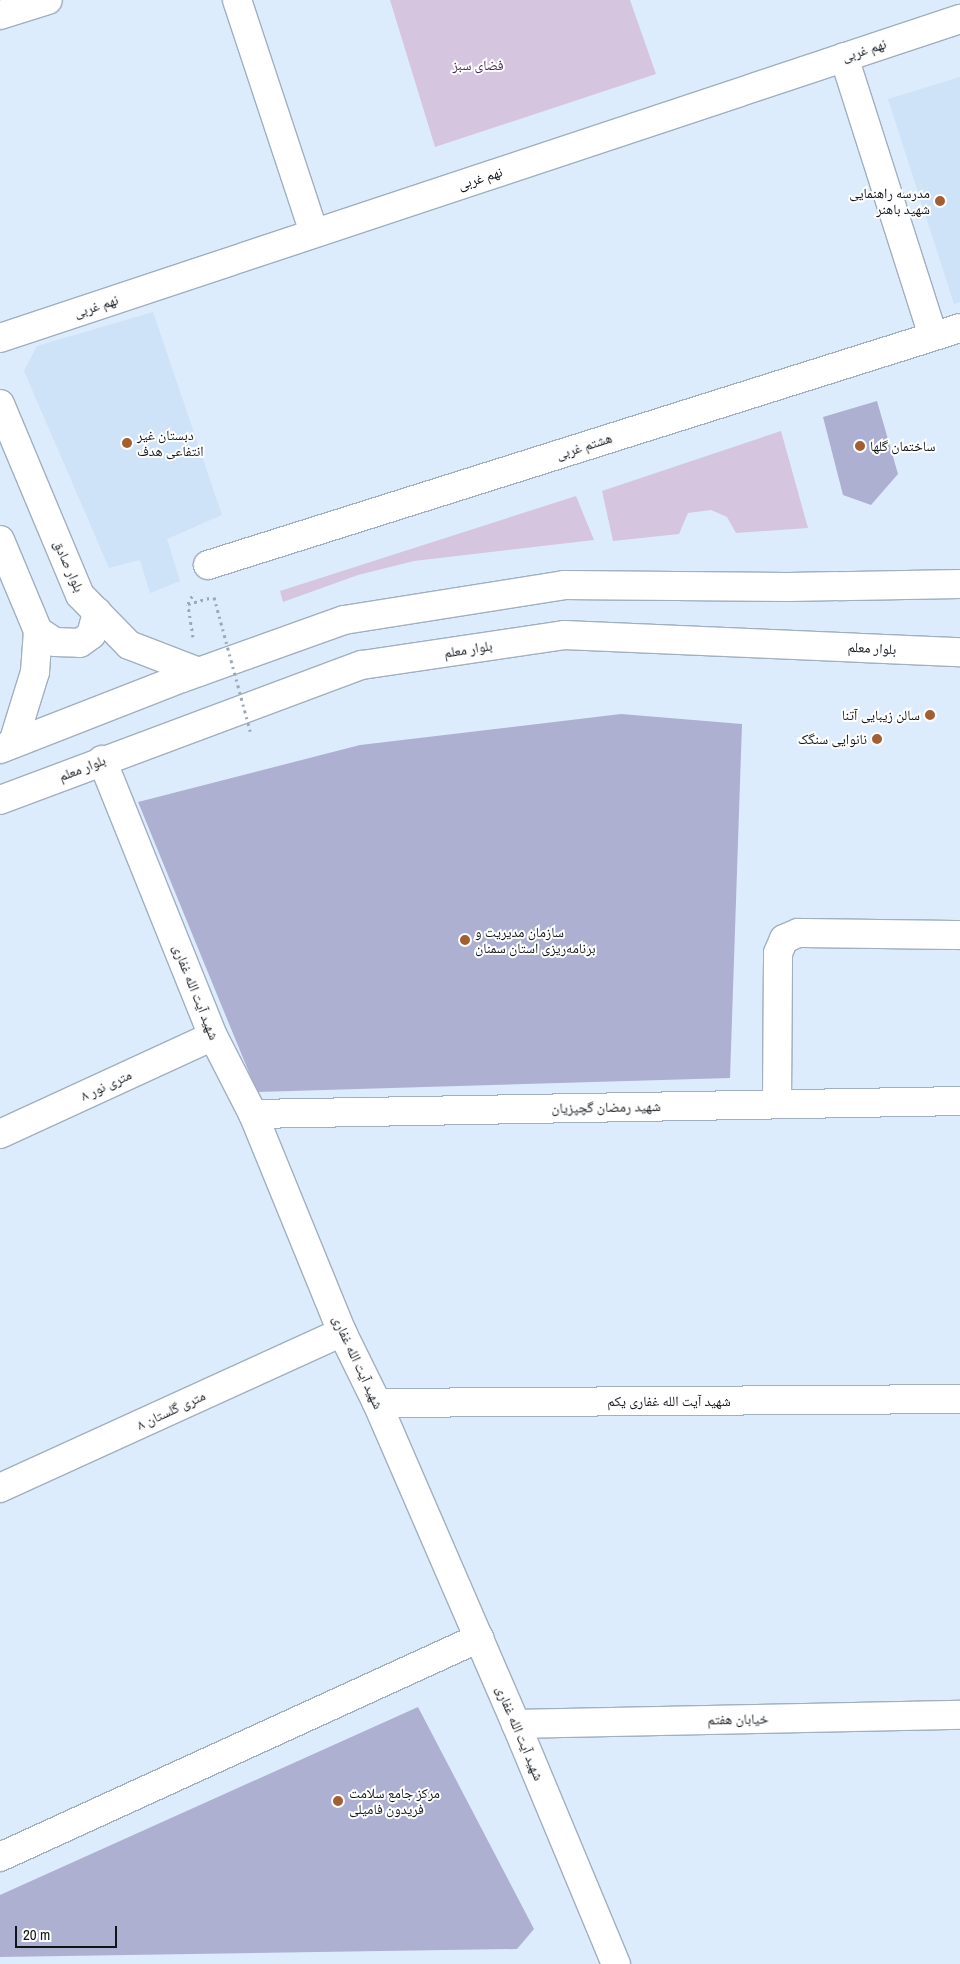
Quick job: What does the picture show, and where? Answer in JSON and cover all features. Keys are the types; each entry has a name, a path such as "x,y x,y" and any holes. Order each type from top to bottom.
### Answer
{"street":[{"path":"0,15 48,0"},
{"path":"237,0 314,233"},
{"name":"نهم غربی","path":"0,338 844,56 960,20"},
{"path":"844,56 933,336"},
{"name":"هشتم غربی","path":"208,565 960,328"},
{"name":"بلوار صادق","path":"0,404 80,595 129,645 198,672"},
{"path":"0,540 38,631 35,672 7,746"},
{"path":"7,746 198,672 344,620 564,585 788,586 960,584"},
{"path":"38,631 55,642 80,643 91,635 97,612"},
{"name":"بلوار معلم","path":"0,800 102,760 362,665 564,635 960,652"},
{"name":"شهید آیت الله غفاری","path":"102,760 212,1036 252,1114 342,1332 377,1403 479,1638 616,1964"},
{"path":"777,1103 778,953 784,939 798,933 960,935"},
{"name":"۸ متری نور","path":"0,1134 212,1036"},
{"name":"شهید رمضان گچپزیان","path":"252,1114 960,1101"},
{"name":"۸ متری گلستان","path":"0,1488 342,1332"},
{"name":"شهید آیت الله غفاری یکم","path":"377,1403 960,1399"},
{"path":"0,1857 479,1638"},
{"name":"خیابان هفتم","path":"516,1724 960,1715"}],"path":[{"path":"188,604 214,597 251,734"}],"shaded area":[{"name":"مدرسه راهنمایی شهید باهنر","path":"960,77 960,302 954,304 888,99"},
{"name":"دبستان غیر انتفاعی هدف","path":"153,312 222,515 167,539 180,581 150,593 140,560 109,568 24,371 37,346"}],"green space":[{"name":"فضای سبز","path":"390,0 630,0 656,74 435,147"},
{"path":"781,431 808,528 736,533 727,517 711,510 688,513 679,534 613,541 602,491"},
{"path":"576,496 594,540 414,561 358,575 283,602 280,591"}],"building":[{"name":"ساختمان گلها","path":"877,401 898,474 871,505 843,495 823,417"},
{"name":"سازمان مدیریت و برنامه‌ریزی استان سمنان","path":"621,714 742,724 730,1078 257,1092 138,802 360,745"},
{"name":"مرکز جامع سلامت فریدون فامیلی","path":"418,1707 534,1929 517,1949 0,1957 0,1895"}],"place":[{"name":"مدرسه راهنمایی شهید باهنر","path":"940,201"},
{"name":"دبستان غیر انتفاعی هدف","path":"127,443"},
{"name":"ساختمان گلها","path":"860,446"},
{"name":"سالن زیبایی آتنا","path":"930,715"},
{"name":"نانوایی سنگک","path":"877,739"},
{"name":"سازمان مدیریت و برنامه‌ریزی استان سمنان","path":"465,940"},
{"name":"مرکز جامع سلامت فریدون فامیلی","path":"338,1801"}]}
